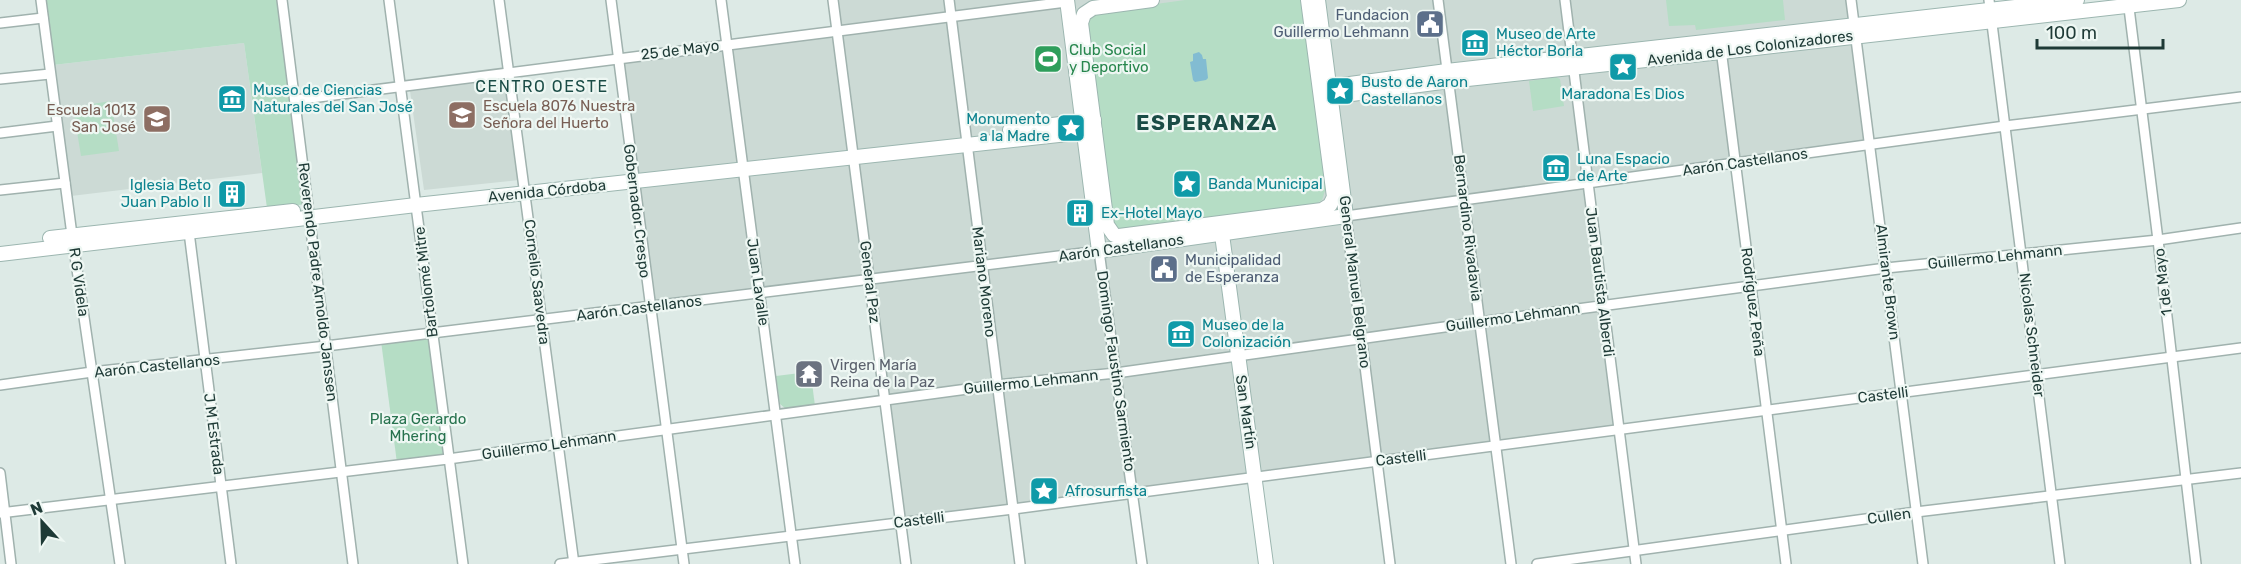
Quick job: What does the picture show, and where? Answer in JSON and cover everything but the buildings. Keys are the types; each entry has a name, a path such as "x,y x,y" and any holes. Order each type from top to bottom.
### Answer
{"main road":[{"name":"Domingo Faustino Sarmiento","path":"1099,251 1081,22 1084,14 1092,9 1152,0"},
{"name":"General Manuel Belgrano","path":"1308,0 1346,216"},
{"name":"General Manuel Belgrano","path":"1318,0 1334,197 1330,205 1322,210"},
{"name":"Avenida de Los Colonizadores","path":"1326,92 1448,76 1856,31 1990,10 2077,0"},
{"name":"Avenida de Los Colonizadores","path":"1990,10 2177,0"},
{"name":"Domingo Faustino Sarmiento","path":"1066,1 1107,225"},
{"name":"Avenida Córdoba","path":"0,254 72,240 1088,126"},
{"name":"Aarón Castellanos","path":"1099,251 1322,210"},
{"name":"Avenida Córdoba","path":"0,245 189,232 309,214"},
{"name":"Aarón Castellanos","path":"1107,225 1114,235 1126,237 1221,230 1346,216"},
{"name":"San Martín","path":"1221,230 1266,564"}],"street":[{"name":"R G Videla","path":"41,0 72,240 120,564"},
{"name":"Reverendo Padre Arnoldo Janssen","path":"282,0 353,564"},
{"name":"Bartolomé Mitre","path":"388,0 463,564"},
{"name":"Cornelio Saavedra","path":"499,0 574,563"},
{"name":"Gobernador Crespo","path":"611,0 684,564"},
{"name":"Juan Lavalle","path":"721,0 795,564"},
{"name":"General Paz","path":"833,0 906,564"},
{"name":"Mariano Moreno","path":"949,0 1020,564"},
{"name":"Bernardino Rivadavia","path":"1438,0 1511,564"},
{"name":"Juan Bautista Alberdi","path":"1564,0 1636,564"},
{"name":"Almirante Brown","path":"1851,0 1923,564"},
{"name":"25 de Mayo","path":"295,100 1066,1"},
{"name":"1 de Mayo","path":"2128,2 2196,564"},
{"name":"Nicolas Schneider","path":"1990,10 2060,564"},
{"path":"0,23 43,18"},
{"name":"Rodríguez Peña","path":"1722,46 1786,564"},
{"path":"0,79 50,74"},
{"name":"Aarón Castellanos","path":"1346,216 1870,144 2241,97"},
{"path":"0,133 57,126"},
{"path":"0,190 65,183"},
{"name":"General Manuel Belgrano","path":"1346,216 1390,564"},
{"name":"Guillermo Lehmann","path":"3,513 342,470 448,459 997,385 1116,373 1886,268 2158,240 2241,228"},
{"name":"J M Estrada","path":"189,232 231,564"},
{"name":"Aarón Castellanos","path":"0,385 1099,251"},
{"name":"Domingo Faustino Sarmiento","path":"1099,251 1142,564"},
{"name":"Castelli","path":"560,564 1132,493 2241,348"},
{"name":"Cullen","path":"1537,564 1916,512 2241,472"},
{"path":"0,473 3,513 11,564"}],"shaded area":[{"path":"833,0 1852,0 1870,144 1588,184 1619,429 901,522 869,280 649,307 618,58 837,30"},
{"name":"Escuela 1013 San José","path":"244,43 262,173 71,196 53,65"},
{"name":"Escuela 8076 Nuestra Señora del Huerto","path":"504,79 519,180 424,190 410,91"}],"green space":[{"path":"44,0 282,0 308,204 267,208 244,43 53,65"},
{"path":"1185,0 1301,0 1326,188 1322,200 1316,204 1119,230 1112,223 1087,19 1098,12"},
{"path":"1666,0 1783,0 1785,20 1696,30 1695,25 1669,26"},
{"path":"1556,77 1560,79 1564,106 1533,111 1529,81"},
{"path":"111,101 119,151 81,156 73,107"},
{"name":"Plaza Gerardo Mhering","path":"431,334 447,458 397,463 381,341"},
{"path":"808,372 811,375 815,406 786,409 780,404 776,376"}],"water":[{"path":"1199,52 1203,59 1206,59 1208,78 1195,82 1190,62 1193,61 1193,54"}],"place":[{"name":"Fundacion Guillermo Lehmann","path":"1430,24"},
{"name":"Museo de Arte Héctor Borla","path":"1475,43"},
{"name":"Club Social y Deportivo","path":"1048,59"},
{"name":"Maradona Es Dios","path":"1623,67"},
{"name":"Busto de Aaron Castellanos","path":"1340,91"},
{"name":"Museo de Ciencias Naturales del San José","path":"232,99"},
{"name":"Escuela 8076 Nuestra Señora del Huerto","path":"462,115"},
{"name":"Escuela 1013 San José","path":"157,119"},
{"name":"Monumento a la Madre","path":"1071,128"},
{"name":"Luna Espacio de Arte","path":"1556,168"},
{"name":"Banda Municipal","path":"1187,184"},
{"name":"Iglesia Beto Juan Pablo II","path":"232,194"},
{"name":"Ex-Hotel Mayo","path":"1080,213"},
{"name":"Municipalidad de Esperanza","path":"1164,269"},
{"name":"Museo de la Colonización","path":"1181,334"},
{"name":"Virgen María Reina de la Paz","path":"809,374"},
{"name":"Afrosurfista","path":"1044,491"}],"district":[{"name":"CENTRO OESTE","path":"542,86"},
{"name":"ESPERANZA","path":"1207,122"}]}
